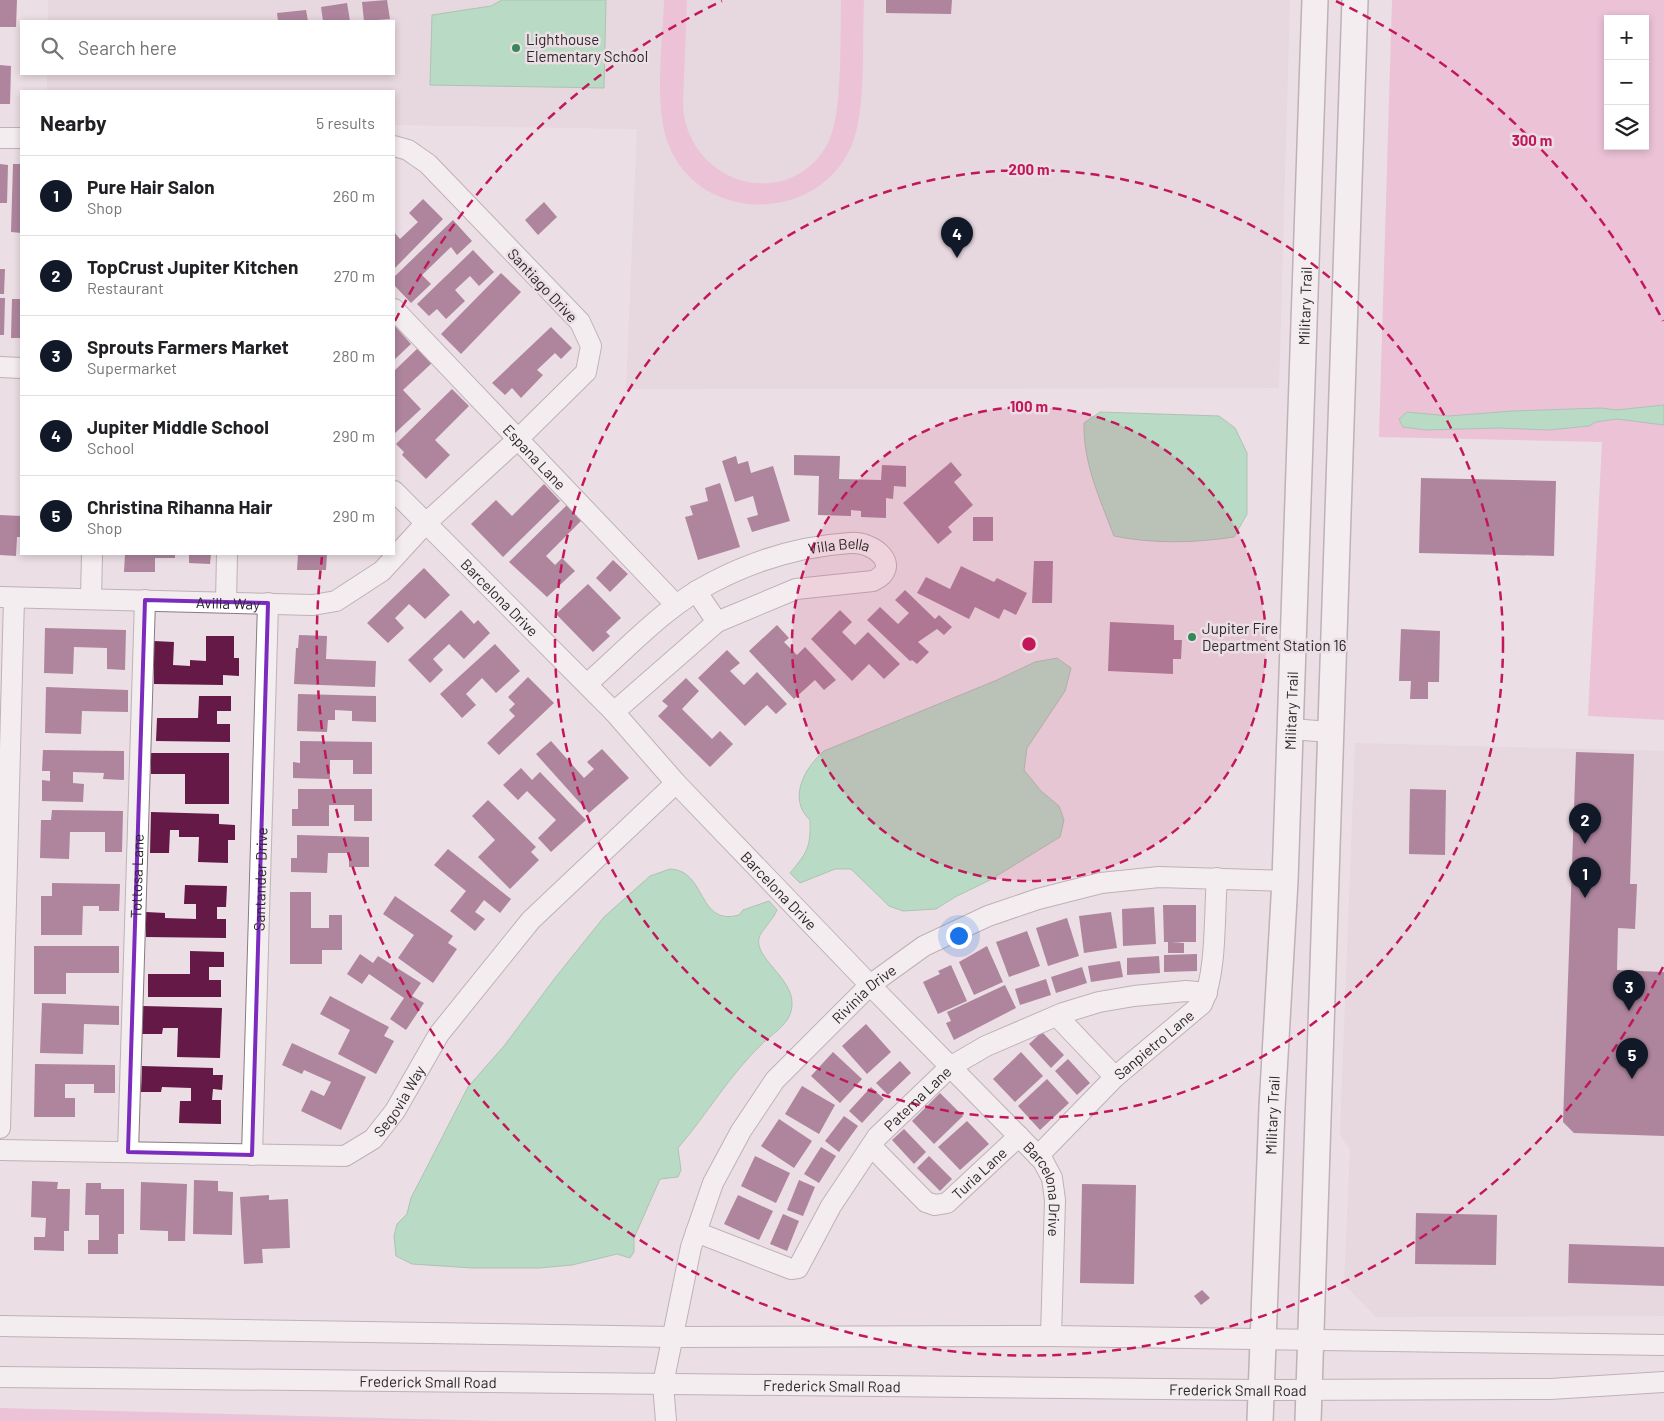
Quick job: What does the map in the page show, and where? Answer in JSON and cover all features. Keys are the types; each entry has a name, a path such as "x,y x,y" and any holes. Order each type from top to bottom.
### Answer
{"main road":[{"name":"Military Trail","path":"1260,1421 1262,1341 1291,729 1315,0"},
{"path":"1308,1421 1355,0"}],"street":[{"path":"0,138 20,138"},
{"name":"Santiago Drive","path":"395,146 408,150 428,164 580,322 591,346 586,372 519,438 425,524"},
{"name":"Espana Lane","path":"395,310 676,604"},
{"path":"0,367 20,368"},
{"name":"Barcelona Drive","path":"395,492 587,684 676,783 1038,1156 1052,1178 1055,1200 1051,1336"},
{"name":"Avilla Way","path":"7,598 312,605 336,601 382,571 425,524"},
{"name":"Villa Bella","path":"587,684 676,604 696,591 743,567 812,547 852,542 874,546 884,559 886,566 883,573 873,581 796,589 717,622 614,712"},
{"path":"91,599 92,555"},
{"path":"226,602 227,555"},
{"path":"696,591 717,622"},
{"path":"0,1128 7,598"},
{"name":"Tottosa Lane","path":"128,1152 145,600"},
{"name":"Santander Drive","path":"252,1155 268,603"},
{"path":"1291,729 1330,732"},
{"name":"Segovia Way","path":"0,1150 345,1156 373,1139 395,1111 439,1034 530,920 676,783"},
{"name":"Rivinia Drive","path":"666,1421 663,1384 696,1232 713,1183 775,1080 870,985 924,946 988,916 1038,899 1101,883 1159,877 1285,882"},
{"path":"1207,993 1217,878"},
{"name":"Paterna Lane","path":"696,1232 791,1269 798,1268 830,1206 877,1137 950,1067 986,1046 1057,1016 1100,1002 1134,996 1186,991 1207,993"},
{"name":"Sanpietro Lane","path":"1038,1156 1115,1076 1202,1004 1207,993"},
{"path":"1057,1016 1115,1076"},
{"name":"Turia Lane","path":"871,1146 926,1202 935,1205 947,1203 1019,1136"},
{"path":"0,1326 673,1337 1051,1336 1262,1341 1664,1345"},
{"name":"Frederick Small Road","path":"0,1377 1261,1390 1550,1389 1664,1382"}],"highlighted area":[{"path":"145,600 268,603 252,1155 128,1152"}],"shaded area":[{"path":"48,0 1290,0 1279,388 626,389 637,129 395,125 395,90 47,90 47,75 395,75 395,20 48,20"},
{"path":"502,0 606,0 604,88 430,85 432,15 491,6"},
{"path":"664,0 687,0 683,104 688,132 701,154 720,170 742,180 766,183 789,179 811,165 828,143 833,130 838,95 841,0 864,0 863,71 858,125 854,139 839,166 818,187 792,199 764,204 735,202 708,191 686,173 669,146 661,113 660,74"},
{"path":"1392,0 1664,0 1664,720 1588,716 1602,442 1379,437"},
{"path":"1664,405 1664,425 1617,419 1596,422 1589,426 1549,430 1499,428 1426,430 1403,427 1399,419 1407,412 1448,416 1513,411 1601,408 1616,410"},
{"path":"1100,412 1219,416 1235,428 1247,453 1247,514 1234,537 1174,542 1114,536 1093,481 1084,438 1084,423"},
{"path":"1057,658 1071,668 1065,691 1027,748 1024,770 1041,791 1059,806 1064,820 1060,837 990,880 955,897 936,909 903,911 889,906 851,869 835,869 800,883 790,873 804,855 810,837 810,820 803,812 800,803 799,793 801,784 805,774 824,751 997,680 1035,662"},
{"path":"1355,743 1664,751 1664,1316 1376,1317 1344,1284 1350,1150 1340,1135"},
{"path":"670,869 682,872 690,878 708,906 716,913 725,917 739,915 743,910 769,901 777,910 760,935 759,946 762,953 787,986 792,1004 786,1021 740,1067 678,1148 681,1170 678,1177 660,1179 634,1238 634,1252 630,1258 617,1254 572,1265 539,1268 473,1268 412,1264 396,1256 394,1236 397,1224 407,1214 411,1198 468,1087 504,1046 604,917 650,876"},
{"path":"0,1408 494,1421 0,1421"}],"building":[{"path":"0,0 17,0 16,27 0,27"},
{"path":"387,0 390,19 364,20 362,2"},
{"path":"886,0 952,0 951,14 886,13"},
{"path":"347,3 350,20 323,20 321,7"},
{"path":"306,10 308,20 278,20 277,13"},
{"path":"0,65 11,66 10,104 0,104"},
{"path":"0,164 8,165 7,203 0,203"},
{"path":"13,164 20,164 20,233 11,232"},
{"path":"423,199 443,219 395,268 395,233 400,239 418,222 409,213"},
{"path":"544,202 557,217 538,235 525,220"},
{"path":"453,220 472,241 457,255 451,247 422,275 431,284 411,303 395,286 395,276"},
{"path":"473,250 494,272 479,286 470,276 455,290 465,301 446,319 437,309 429,316 417,304"},
{"path":"0,269 5,269 4,294 0,294"},
{"path":"501,273 521,292 461,354 441,334"},
{"path":"0,298 5,298 4,335 0,335"},
{"path":"12,299 20,299 20,338 11,338"},
{"path":"395,326 411,344 395,359"},
{"path":"551,327 572,348 561,359 555,353 537,370 543,375 521,398 512,388 505,395 492,383"},
{"path":"418,348 432,363 403,390 421,409 395,433 395,370"},
{"path":"452,389 469,406 435,440 450,455 426,479 402,455 404,452 396,444"},
{"path":"794,455 840,456 839,479 881,480 882,465 906,466 906,487 894,486 893,499 886,498 886,518 861,517 861,511 851,510 851,516 818,515 819,476 794,475"},
{"path":"736,456 738,464 748,461 751,473 773,466 790,521 752,532 747,518 758,515 753,496 735,502 722,461"},
{"path":"951,462 962,475 954,482 973,505 948,527 952,532 938,544 903,503"},
{"path":"1421,478 1556,481 1554,556 1419,553"},
{"path":"720,483 740,547 698,560 685,517 693,515 690,506 708,501 705,488"},
{"path":"544,484 560,501 503,557 471,524 496,500 512,516"},
{"path":"567,505 582,520 546,556 555,565 562,558 575,571 547,597 509,562"},
{"path":"0,515 20,516 20,537 17,537 16,556 0,555"},
{"path":"973,517 993,517 993,541 973,541"},
{"path":"125,555 175,555 175,558 155,558 155,572 124,572"},
{"path":"189,555 211,555 210,564 189,563"},
{"path":"298,555 327,555 326,570 297,570"},
{"path":"613,560 628,574 610,592 596,578"},
{"path":"1034,561 1053,561 1052,603 1032,603"},
{"path":"961,566 994,582 997,578 1027,593 1016,615 1004,609 999,619 975,607 969,619 917,593 926,577 950,589"},
{"path":"424,568 450,595 425,619 409,604 395,618 404,628 388,643 367,623"},
{"path":"588,584 621,618 606,632 610,636 593,652 556,614"},
{"path":"905,590 935,619 939,615 952,627 944,635 937,629 918,642 929,652 917,664 912,660 910,661 867,620 880,607 898,624 909,613 895,600"},
{"path":"461,610 474,624 478,620 490,633 464,659 449,644 433,659 443,670 430,683 408,660"},
{"path":"840,610 852,622 842,632 855,645 868,632 900,664 884,679 869,664 852,681 811,639"},
{"path":"1110,622 1174,625 1174,640 1182,640 1181,659 1173,659 1173,674 1108,671"},
{"path":"777,625 789,638 784,642 797,655 805,647 836,680 824,690 815,680 794,699 749,651"},
{"path":"45,628 126,630 125,670 107,669 107,648 74,647 73,674 44,673"},
{"path":"1401,629 1440,631 1439,682 1428,682 1428,699 1410,699 1411,681 1399,681"},
{"path":"299,635 327,636 326,659 376,661 375,687 294,684 296,648 298,648"},
{"path":"206,636 234,636 234,658 239,658 239,676 223,675 223,685 154,684 154,641 174,642 173,665 190,666 190,660 206,661"},
{"path":"495,644 520,671 496,693 482,678 466,694 476,705 462,718 440,694"},
{"path":"727,650 740,663 730,671 744,685 757,672 787,704 776,714 767,705 745,726 698,678"},
{"path":"528,677 554,703 499,755 487,743 515,716 509,710 515,704 508,697"},
{"path":"686,678 699,691 682,709 712,739 720,731 733,744 710,767 658,716 668,706 662,701"},
{"path":"46,687 128,690 128,712 82,711 81,734 45,733"},
{"path":"298,694 376,696 376,722 352,721 352,711 335,710 335,720 328,720 327,732 297,731"},
{"path":"199,696 231,696 231,711 217,711 217,724 230,724 230,742 156,741 157,718 198,718"},
{"path":"300,741 372,742 372,774 353,774 353,760 330,760 330,779 293,778 293,762 300,763"},
{"path":"551,741 584,778 594,769 587,762 602,749 629,778 589,813 536,754"},
{"path":"43,750 124,751 124,780 103,779 104,773 73,772 73,783 84,784 83,802 42,801 42,780 50,781 50,771 42,771"},
{"path":"1576,752 1634,754 1630,884 1637,884 1635,929 1618,928 1617,970 1664,972 1664,1136 1574,1133 1563,1122"},
{"path":"151,753 229,753 229,804 185,804 185,774 151,774"},
{"path":"521,768 532,780 540,772 586,820 551,852 538,838 556,820 527,791 518,800 503,785"},
{"path":"298,789 372,789 372,821 354,821 354,805 329,805 329,826 292,826 292,809 298,809"},
{"path":"1410,789 1446,790 1445,855 1409,854"},
{"path":"488,800 536,847 531,852 539,860 510,889 478,857 495,840 472,816"},
{"path":"52,810 123,811 122,852 105,852 105,832 70,832 69,859 40,858 41,820 51,820"},
{"path":"151,812 219,814 219,824 235,825 235,840 228,840 228,863 198,862 199,837 179,837 179,830 170,830 169,853 150,853"},
{"path":"297,835 369,837 369,867 349,867 349,853 328,853 327,873 291,872 291,858 297,858"},
{"path":"448,849 511,899 500,913 484,900 475,912 485,919 475,931 450,911 466,891 434,865"},
{"path":"52,883 120,884 119,911 99,911 99,906 83,906 82,935 41,935 41,896 52,896"},
{"path":"185,885 227,886 226,907 217,907 217,919 226,919 226,938 146,937 146,912 165,913 165,918 196,919 196,904 184,904"},
{"path":"290,892 311,892 311,928 329,928 329,915 342,915 342,950 322,950 322,964 290,964"},
{"path":"395,896 453,936 448,943 457,949 433,983 398,958 414,935 383,914"},
{"path":"1163,905 1196,905 1196,942 1172,942 1184,943 1184,953 1168,953 1168,942 1164,942"},
{"path":"1154,907 1156,944 1123,946 1122,909"},
{"path":"1111,912 1117,948 1084,953 1079,916"},
{"path":"1067,918 1079,956 1048,966 1036,928"},
{"path":"1027,931 1040,966 1009,977 996,942"},
{"path":"34,946 119,946 119,973 66,973 66,994 34,994"},
{"path":"987,946 1003,982 974,995 959,962"},
{"path":"190,951 224,952 224,967 209,967 209,980 221,980 221,997 148,997 148,974 190,974"},
{"path":"360,954 373,963 378,956 421,983 412,996 424,1003 406,1030 390,1019 404,998 369,974 362,984 347,974"},
{"path":"1197,954 1197,971 1164,972 1164,955"},
{"path":"1159,956 1160,973 1127,975 1127,958"},
{"path":"1120,961 1123,977 1091,982 1088,966"},
{"path":"951,965 967,1001 938,1014 923,982 940,974 938,971"},
{"path":"1082,967 1087,983 1056,993 1051,977"},
{"path":"1046,979 1051,995 1020,1005 1015,989"},
{"path":"1005,985 1016,1008 954,1040 946,1023 951,1021 947,1012"},
{"path":"330,996 389,1027 384,1036 394,1041 376,1074 338,1054 350,1030 320,1014"},
{"path":"42,1003 119,1006 119,1025 84,1024 83,1054 40,1053"},
{"path":"143,1006 222,1008 220,1058 177,1057 178,1028 163,1028 162,1034 142,1034"},
{"path":"866,1024 891,1052 867,1074 842,1046"},
{"path":"1042,1032 1064,1055 1051,1068 1029,1044"},
{"path":"292,1043 366,1077 341,1130 301,1111 311,1090 324,1096 331,1082 304,1070 302,1074 282,1065"},
{"path":"833,1052 862,1079 840,1103 811,1076"},
{"path":"1021,1052 1043,1076 1015,1102 993,1079"},
{"path":"1068,1059 1090,1083 1077,1095 1055,1071"},
{"path":"900,1061 911,1073 888,1095 876,1083"},
{"path":"35,1064 115,1065 115,1093 94,1093 94,1084 65,1084 65,1098 75,1098 75,1117 34,1117"},
{"path":"142,1066 213,1068 213,1075 223,1075 222,1090 213,1089 212,1100 221,1100 221,1124 179,1123 180,1101 191,1101 191,1088 162,1087 161,1092 141,1092"},
{"path":"1047,1079 1069,1103 1040,1130 1018,1106"},
{"path":"802,1086 835,1105 819,1134 785,1114"},
{"path":"871,1087 884,1099 862,1123 849,1111"},
{"path":"940,1093 963,1116 934,1144 912,1121"},
{"path":"844,1116 858,1126 839,1152 825,1141"},
{"path":"779,1119 812,1141 794,1168 761,1146"},
{"path":"967,1121 989,1144 960,1170 938,1147"},
{"path":"904,1129 926,1152 914,1164 892,1140"},
{"path":"821,1147 836,1156 819,1183 804,1174"},
{"path":"755,1156 790,1173 776,1203 741,1186"},
{"path":"929,1156 952,1179 940,1191 917,1168"},
{"path":"194,1180 218,1181 218,1191 233,1192 232,1235 193,1234"},
{"path":"799,1180 815,1187 803,1216 787,1210"},
{"path":"32,1181 58,1182 57,1189 70,1189 69,1231 64,1231 64,1251 34,1250 34,1237 45,1237 46,1218 31,1217"},
{"path":"141,1182 187,1184 185,1241 168,1241 168,1231 140,1230"},
{"path":"86,1183 101,1183 101,1189 124,1189 124,1234 118,1234 118,1254 88,1254 88,1240 99,1240 99,1215 85,1215"},
{"path":"1082,1184 1136,1185 1134,1284 1080,1283"},
{"path":"269,1195 269,1200 288,1199 290,1248 262,1249 263,1263 244,1264 240,1197"},
{"path":"738,1195 773,1211 759,1240 724,1224"},
{"path":"1416,1213 1497,1215 1496,1265 1415,1264"},
{"path":"783,1214 799,1221 787,1251 770,1244"},
{"path":"1569,1244 1664,1247 1664,1286 1568,1283"},
{"path":"1202,1290 1210,1298 1201,1305 1194,1296"}],"place":[{"name":"Lighthouse Elementary School","path":"516,48"},
{"name":"Jupiter Middle School","path":"957,258"},
{"name":"Jupiter Fire Department Station 16","path":"1192,637"},
{"name":"TopCrust Jupiter Kitchen","path":"1585,844"},
{"name":"Pure Hair Salon","path":"1585,898"},
{"name":"Sprouts Farmers Market","path":"1629,1011"},
{"name":"Christina Rihanna Hair","path":"1632,1079"}]}
